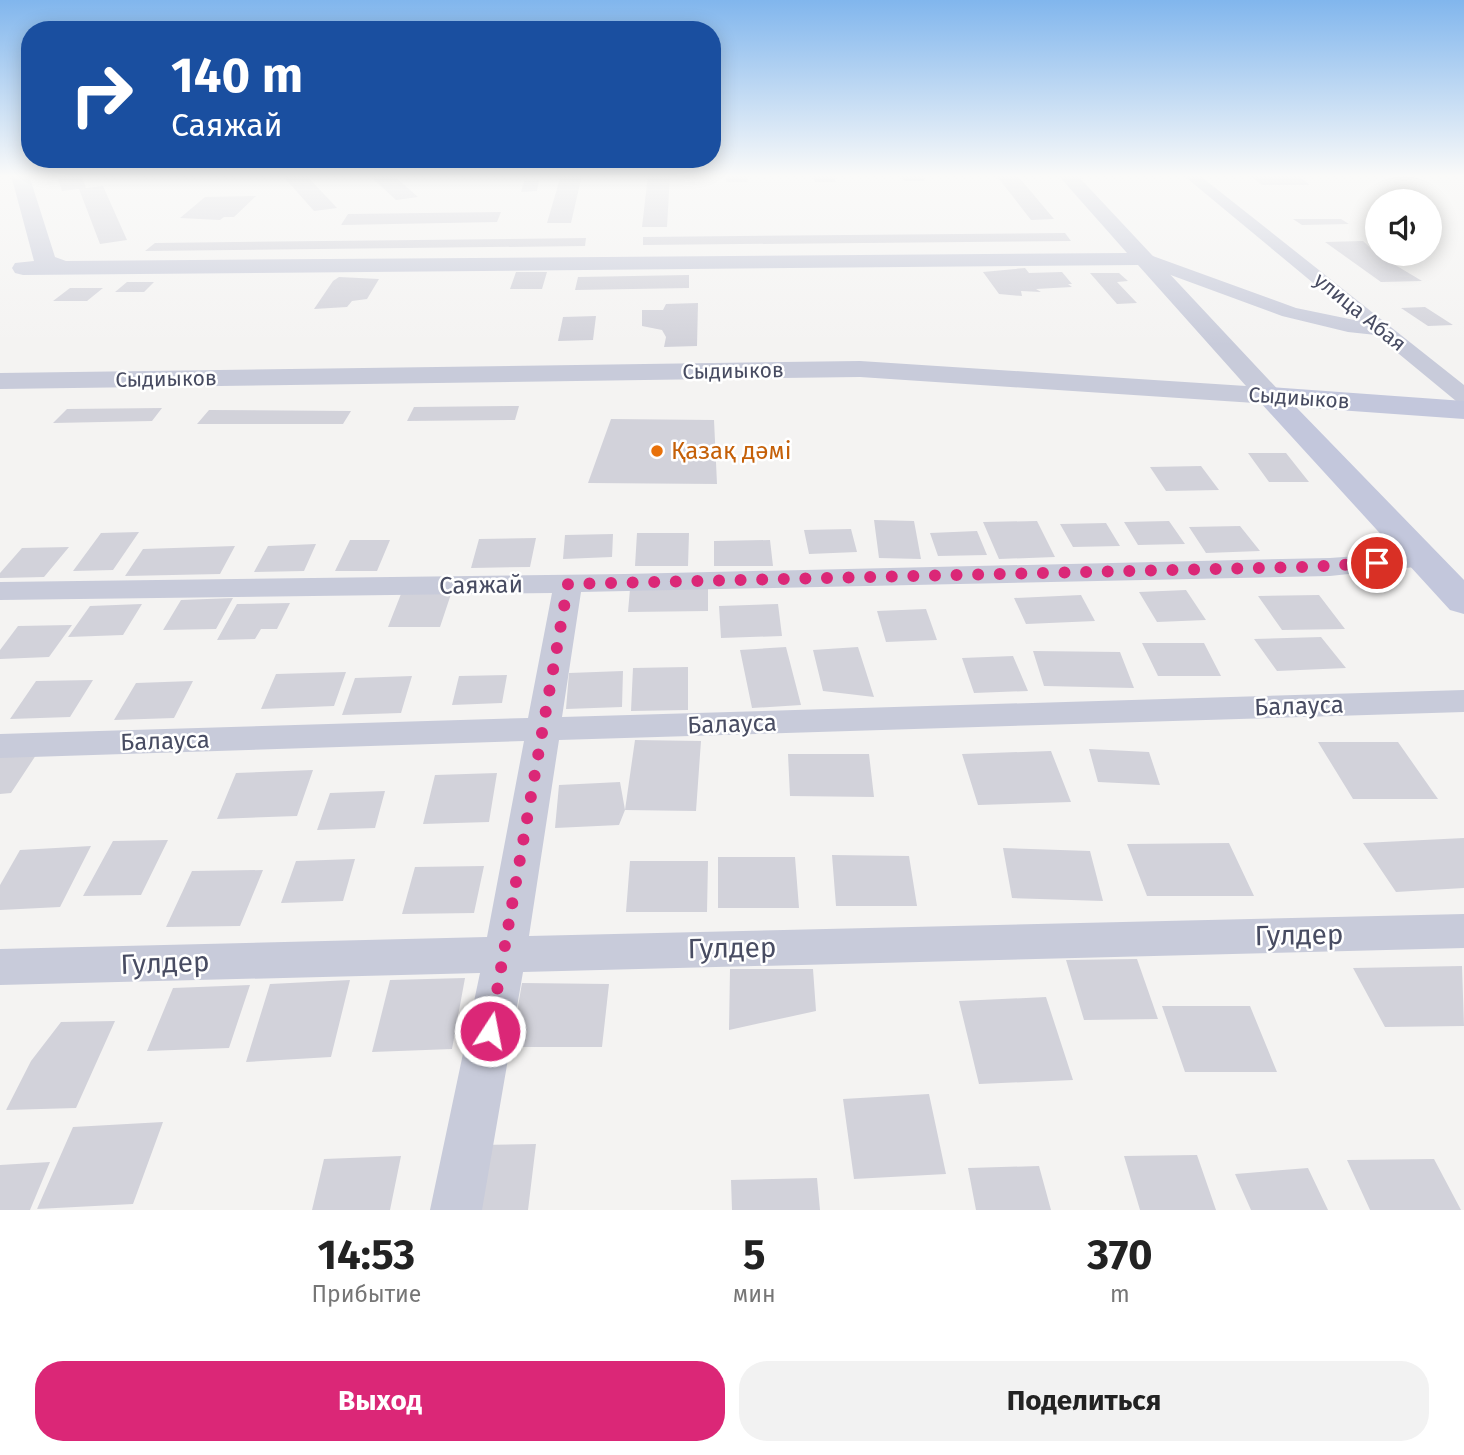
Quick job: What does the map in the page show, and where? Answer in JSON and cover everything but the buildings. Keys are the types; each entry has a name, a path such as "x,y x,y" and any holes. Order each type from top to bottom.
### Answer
{"main road":[{"name":"Сыдиыков","path":"1270,396 1464,410"},
{"path":"1270,396 1464,601"}],"street":[{"path":"36,231 48,263 64,268"},
{"path":"1118,231 1270,396"},
{"name":"улица Абая","path":"1260,231 1464,396"},
{"path":"11,269 37,263 44,257"},
{"path":"11,269 1144,259 1307,319 1353,328 1380,329"},
{"name":"Сыдиыков","path":"0,381 860,369 1270,396"},
{"name":"Саяжай","path":"0,591 568,584 1330,567 1424,559"},
{"path":"456,1210 505,954 568,584"},
{"name":"Балауса","path":"0,746 1464,701"},
{"name":"Гулдер","path":"0,967 1464,931"}],"place":[{"name":"Қазақ дәмі","path":"657,451"}],"route":[{"path":"490,1031 568,584 1330,567 1377,563"}]}
